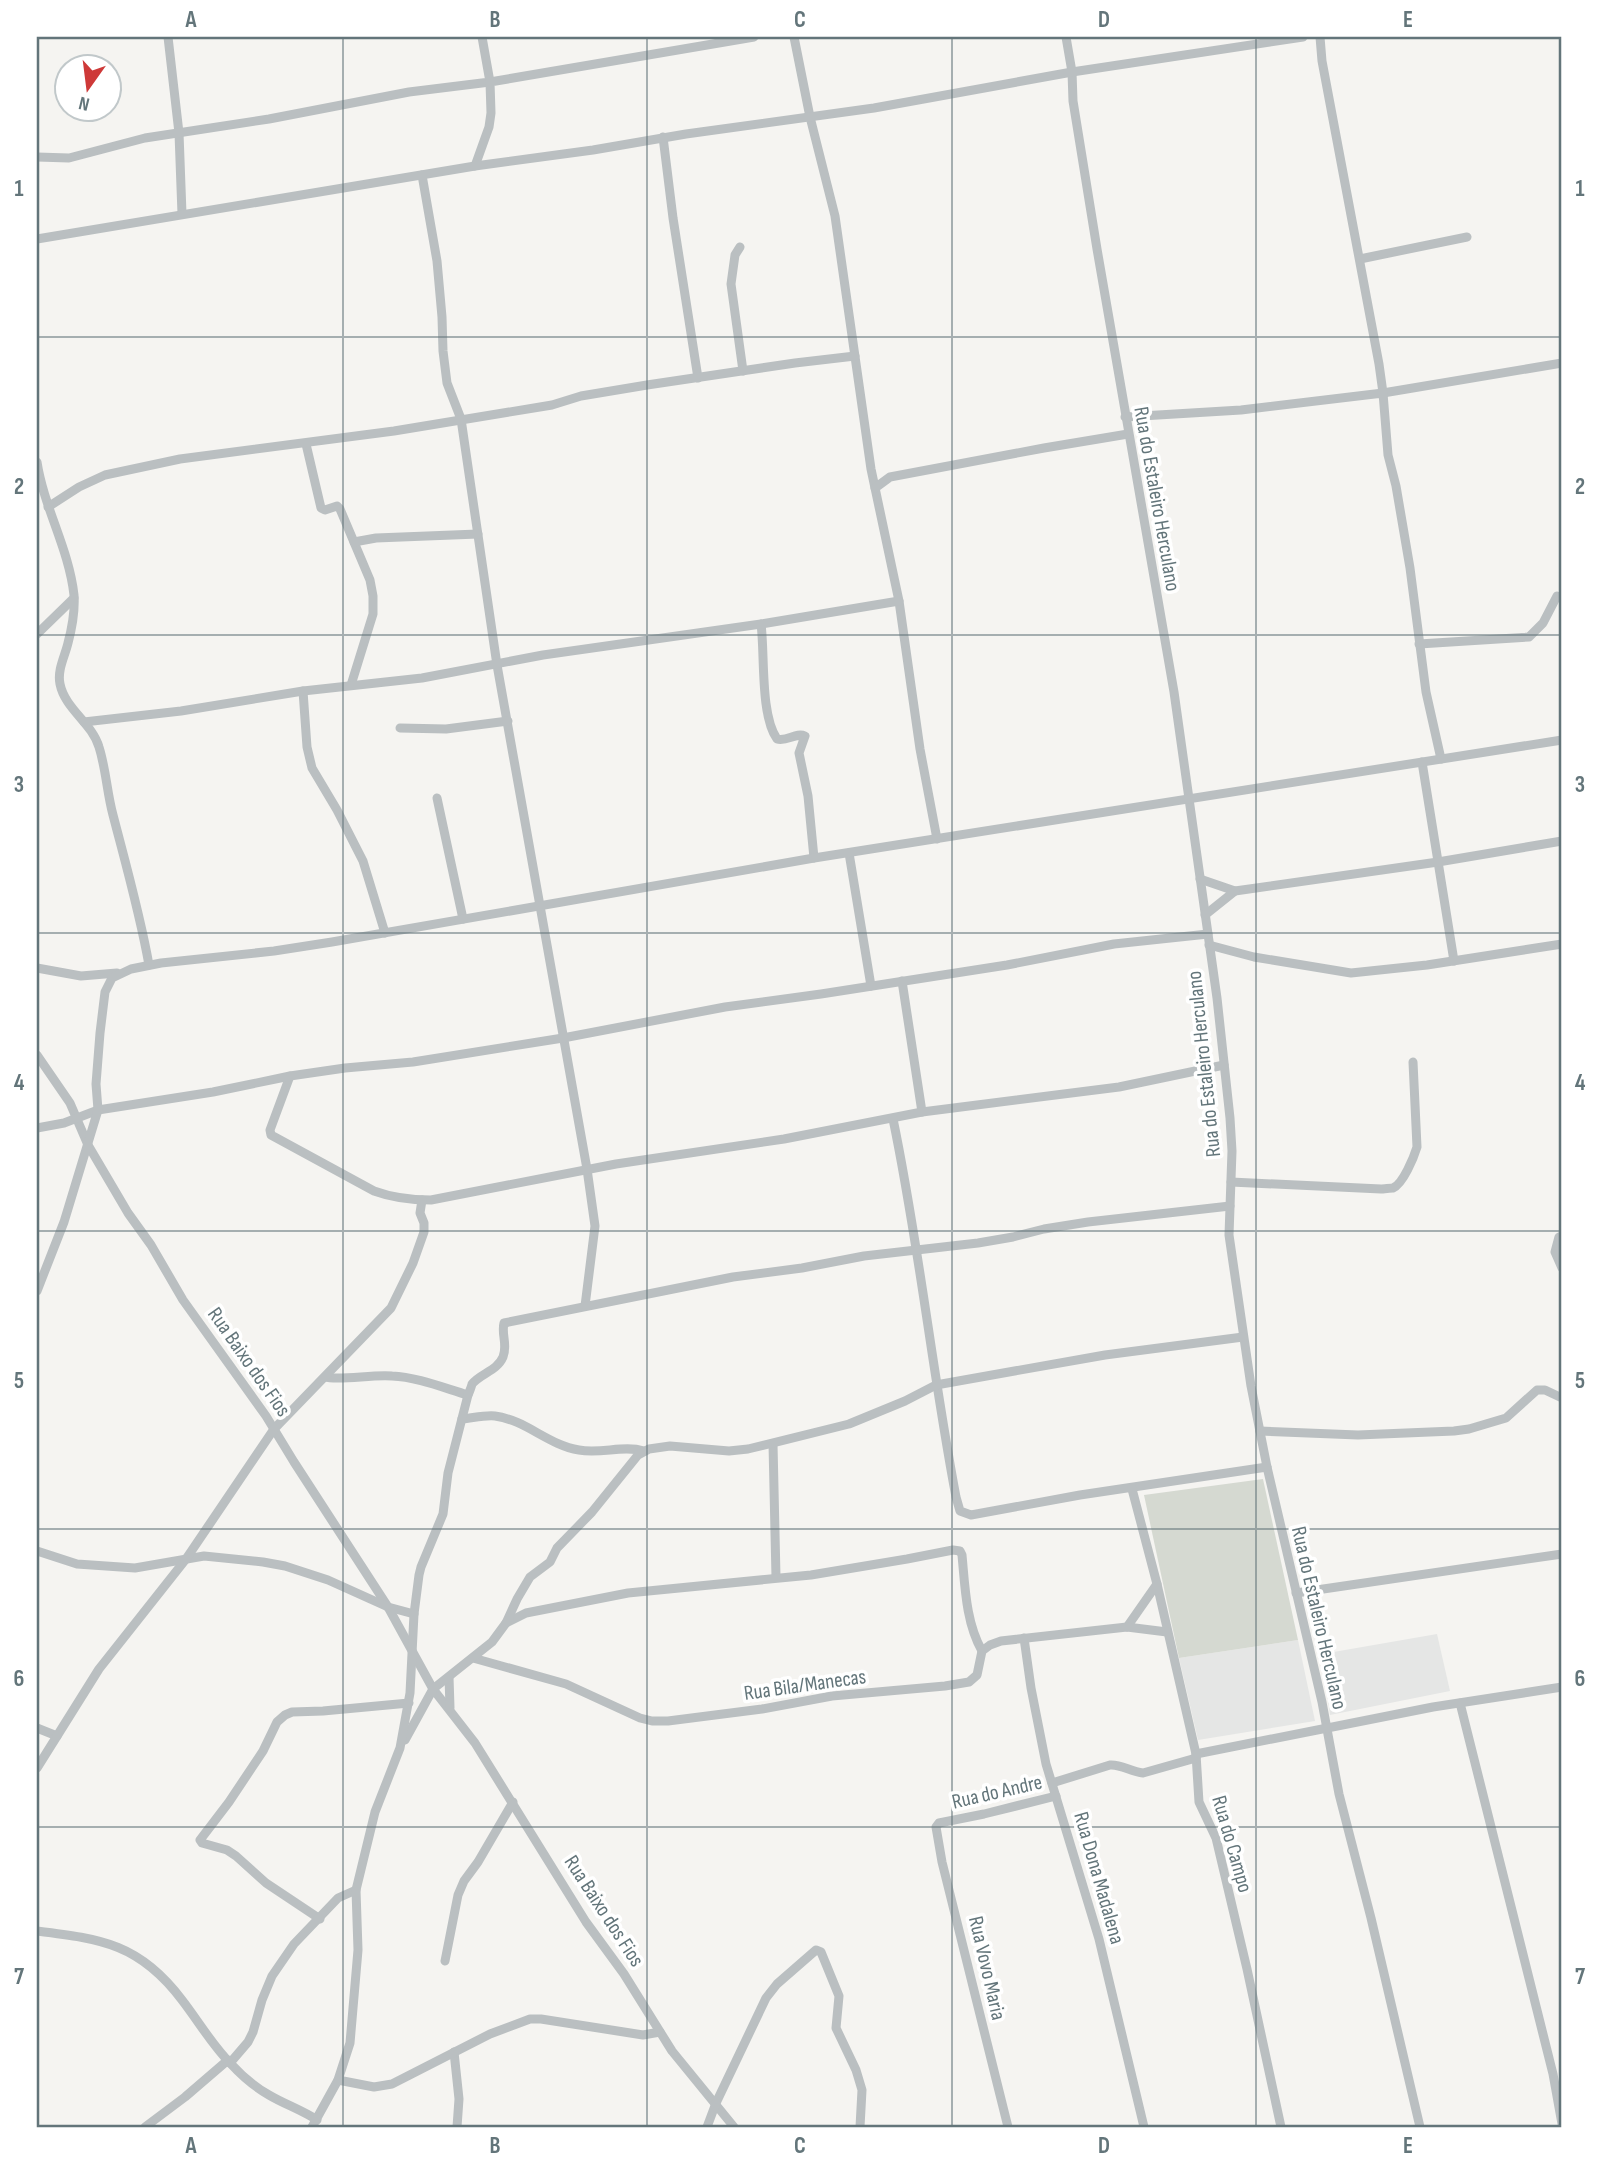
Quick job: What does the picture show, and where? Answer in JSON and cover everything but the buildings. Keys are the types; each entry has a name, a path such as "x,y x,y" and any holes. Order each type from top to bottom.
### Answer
{"street":[{"path":"168,37 179,133 182,214"},
{"path":"475,166 489,127 491,113 490,82 482,37"},
{"path":"37,157 69,158 113,145 409,92 490,82 754,37"},
{"path":"794,37 810,117 835,216 871,469 899,601 920,750 937,839"},
{"name":"Rua do Estaleiro Herculano","path":"1066,37 1072,72 1073,101 1190,798 1230,1118 1229,1236 1243,1337 1267,1467 1339,1794 1420,2127"},
{"path":"37,239 475,166 874,108 1072,72 1303,37"},
{"path":"1320,37 1380,364 1388,455 1410,568 1426,692 1441,759"},
{"path":"663,137 698,378"},
{"path":"422,175 436,261 447,383 461,419 498,665 587,1169 595,1226 585,1306"},
{"path":"1360,259 1467,237"},
{"path":"740,247 735,255 731,284 743,371"},
{"path":"48,507 79,487 118,472 180,459 306,444 552,405 581,396 855,356"},
{"path":"1125,416 1241,410 1383,393 1562,363"},
{"path":"875,488 890,477 1128,434"},
{"path":"306,444 321,508 325,510 339,507 370,580 373,614 351,685"},
{"path":"37,462 41,485 69,567 74,598 60,685 68,702 99,745 107,792 140,917 149,965"},
{"path":"871,469 890,477"},
{"path":"354,542 376,538 478,534"},
{"path":"1419,644 1529,637 1543,623 1557,596"},
{"path":"37,634 74,598"},
{"path":"84,722 181,711 303,691 422,678 543,654 761,624 899,601"},
{"path":"761,624 766,703 773,733 777,739 782,740 805,736 799,753 808,796 814,858"},
{"path":"303,691 307,747 312,768 363,861 385,933"},
{"path":"400,728 446,729 508,721"},
{"path":"37,968 81,975 119,973 149,965 274,951 814,858 1562,740"},
{"path":"1422,762 1454,961"},
{"path":"437,798 463,919"},
{"path":"1200,879 1236,891 1562,841"},
{"path":"849,853 871,986"},
{"path":"1205,915 1236,891"},
{"path":"37,1128 77,1119 98,1110 213,1092 290,1076 412,1062 564,1038 725,1007 1007,965 1114,944 1208,934"},
{"path":"1209,945 1254,957 1351,973 1454,961 1562,944"},
{"path":"37,1291 64,1222 98,1110 97,1067 105,992 112,978 119,973"},
{"path":"902,981 922,1112"},
{"name":"Rua Baixo dos Fios","path":"37,1055 70,1103 88,1145 128,1213 151,1245 183,1300 242,1379 388,1607 433,1689 475,1743 586,1922 624,1974 686,2070 732,2123"},
{"path":"1231,1182 1381,1189 1398,1185 1417,1147 1413,1062"},
{"path":"290,1076 270,1130 271,1135 374,1191 391,1197 422,1200 587,1169 785,1139 922,1112 1119,1087 1224,1065"},
{"path":"893,1119 918,1249 936,1385 960,1511 971,1515 1080,1495 1267,1467"},
{"path":"37,1768 99,1669 186,1559 274,1429 372,1330 395,1301 414,1263 424,1232 420,1213 422,1200"},
{"path":"400,1748 409,1703 414,1614 421,1567 443,1514 448,1473 468,1395 472,1384 498,1366 503,1357 506,1345 502,1331 504,1323 733,1277 918,1249 978,1243 1088,1222 1230,1206"},
{"path":"1562,1236 1559,1237 1555,1252 1562,1268"},
{"path":"37,1931 107,1942 141,1959 174,1990 229,2062 269,2095 314,2123 338,2080 350,2043 358,1950 356,1890 375,1812 400,1748 433,1689 492,1642 506,1623 530,1577 550,1562 557,1548 592,1512 638,1454 670,1446 735,1451 773,1444 849,1424 936,1385 1105,1356 1243,1337"},
{"path":"325,1377 400,1376 468,1395"},
{"path":"1260,1431 1358,1435 1454,1431 1506,1419 1537,1390 1545,1390 1562,1398"},
{"path":"462,1419 487,1416 504,1418 522,1424 554,1443 578,1450 644,1451"},
{"path":"773,1444 776,1577"},
{"name":"Rua do Campo","path":"1132,1489 1157,1584 1196,1756 1199,1802 1216,1838 1281,2127"},
{"path":"506,1623 526,1613 628,1593 811,1574 958,1550 962,1555 973,1635 982,1651 1001,1641 1127,1626 1167,1632"},
{"path":"37,1551 77,1564 135,1568 204,1556 285,1566 338,1584 388,1607 414,1614"},
{"path":"1296,1593 1562,1554"},
{"path":"1127,1626 1157,1584"},
{"name":"Rua Dona Madalena","path":"1024,1638 1031,1688 1052,1783 1099,1939 1144,2127"},
{"name":"Rua Bila/Manecas","path":"473,1658 566,1684 640,1718 668,1721 762,1709 832,1696 969,1682 977,1675 982,1651"},
{"path":"449,1677 450,1709"},
{"path":"1052,1783 1110,1765 1143,1773 1196,1756 1460,1703 1562,1687"},
{"path":"320,1919 266,1883 227,1850 202,1843 200,1840 263,1751 277,1722 285,1715 292,1712 409,1703"},
{"path":"1460,1703 1553,2074 1562,2124"},
{"path":"37,1728 57,1736"},
{"name":"Rua do Andre","path":"945,1822 1056,1796"},
{"path":"445,1961 461,1888 513,1802"},
{"name":"Rua Vovo Maria","path":"945,1822 936,1827 942,1862 1009,2127"},
{"path":"145,2127 229,2062 253,2032 272,1976 294,1944 338,1898 356,1890"},
{"path":"732,2123 708,2126 765,1998 776,1984 814,1951 820,1950 839,1996 836,2028 856,2070 862,2090 860,2127"},
{"path":"338,2080 374,2087 386,2086 509,2025 534,2019 643,2035 660,2032"},
{"path":"454,2052 459,2099 457,2127"}],"shaded area":[{"path":"1263,1479 1298,1640 1179,1658 1144,1495"},
{"path":"1437,1634 1450,1691 1330,1715 1322,1654"},
{"path":"1298,1640 1315,1721 1198,1740 1179,1658"}]}
